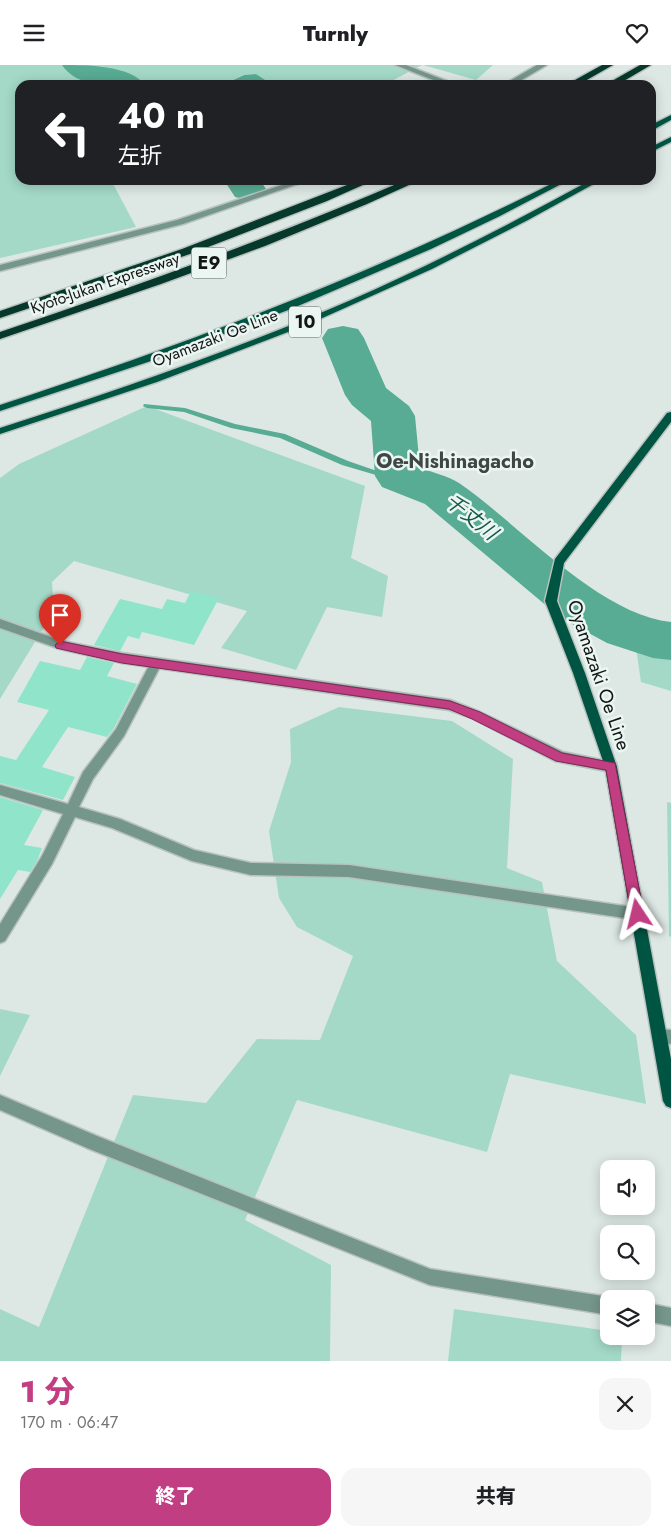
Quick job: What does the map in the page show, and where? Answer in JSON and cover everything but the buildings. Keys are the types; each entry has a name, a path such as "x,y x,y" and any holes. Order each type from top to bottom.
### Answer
{"highway":[{"path":"580,80 609,65"},
{"path":"619,80 647,65"},
{"name":"Kyoto-Jukan Expressway","path":"0,315 84,288 217,241 357,185"},
{"name":"Kyoto-Jukan Expressway","path":"0,336 211,263 403,185"}],"main road":[{"path":"656,126 671,117"},
{"path":"656,147 671,139"},
{"name":"Oyamazaki Oe Line","path":"0,408 164,354 272,313 376,271 555,185"},
{"name":"Oyamazaki Oe Line","path":"0,431 88,403 180,370 334,310 490,238 588,185"},
{"name":"Oyamazaki Oe Line","path":"671,415 559,563 551,601 579,673 611,767 638,914 666,1036 671,1101"}],"street":[{"path":"399,65 440,80"},
{"path":"516,80 543,65"},
{"path":"0,268 180,222 292,185"},
{"path":"0,623 60,645 122,658 450,705 476,715 560,757 611,767"},
{"path":"0,937 47,860 88,776 120,732 156,663"},
{"path":"0,790 115,823 192,855 251,869 349,871 638,914"},
{"path":"0,1102 93,1142 430,1277 600,1305"},
{"path":"655,1314 671,1317"}],"shaded area":[{"path":"0,65 422,65 394,80 265,80 256,74 243,75 232,80 15,80 15,185 114,185 136,227 0,258"},
{"path":"423,65 493,65 476,80"},
{"path":"256,74 265,80 233,80 244,75"},
{"path":"147,406 365,486 351,558 388,576 382,617 327,607 296,670 221,648 247,611 74,561 52,582 54,611 0,699 0,478 19,464"},
{"path":"636,648 671,651 671,691 641,682"},
{"path":"339,707 452,721 513,759 507,868 542,882 557,961 636,1035 646,1104 510,1074 487,1152 297,1100 245,1220 331,1265 330,1361 0,1361 0,1309 39,1327 133,1095 206,1103 257,1039 320,1040 353,956 297,927 279,898 269,831 291,762 290,729"},
{"path":"667,802 671,803 671,937 669,936"},
{"path":"0,1009 30,1015 0,1076"},
{"path":"454,1309 600,1330 600,1345 622,1345 621,1361 448,1361"}],"waterway":[{"name":"千丈川","path":"78,65 86,70 115,80"},
{"name":"千丈川","path":"245,185 248,189"},
{"name":"千丈川","path":"343,338 367,395 393,416 398,476 441,493 579,605 625,630 653,639 671,641"},
{"path":"147,406 185,410 234,426 282,436 345,463 376,473 398,476"}],"district":[{"name":"Oe-Nishinagacho","path":"455,461"}],"route":[{"path":"60,645 122,658 450,705 476,715 511,735 560,757 611,767 638,914"}]}
